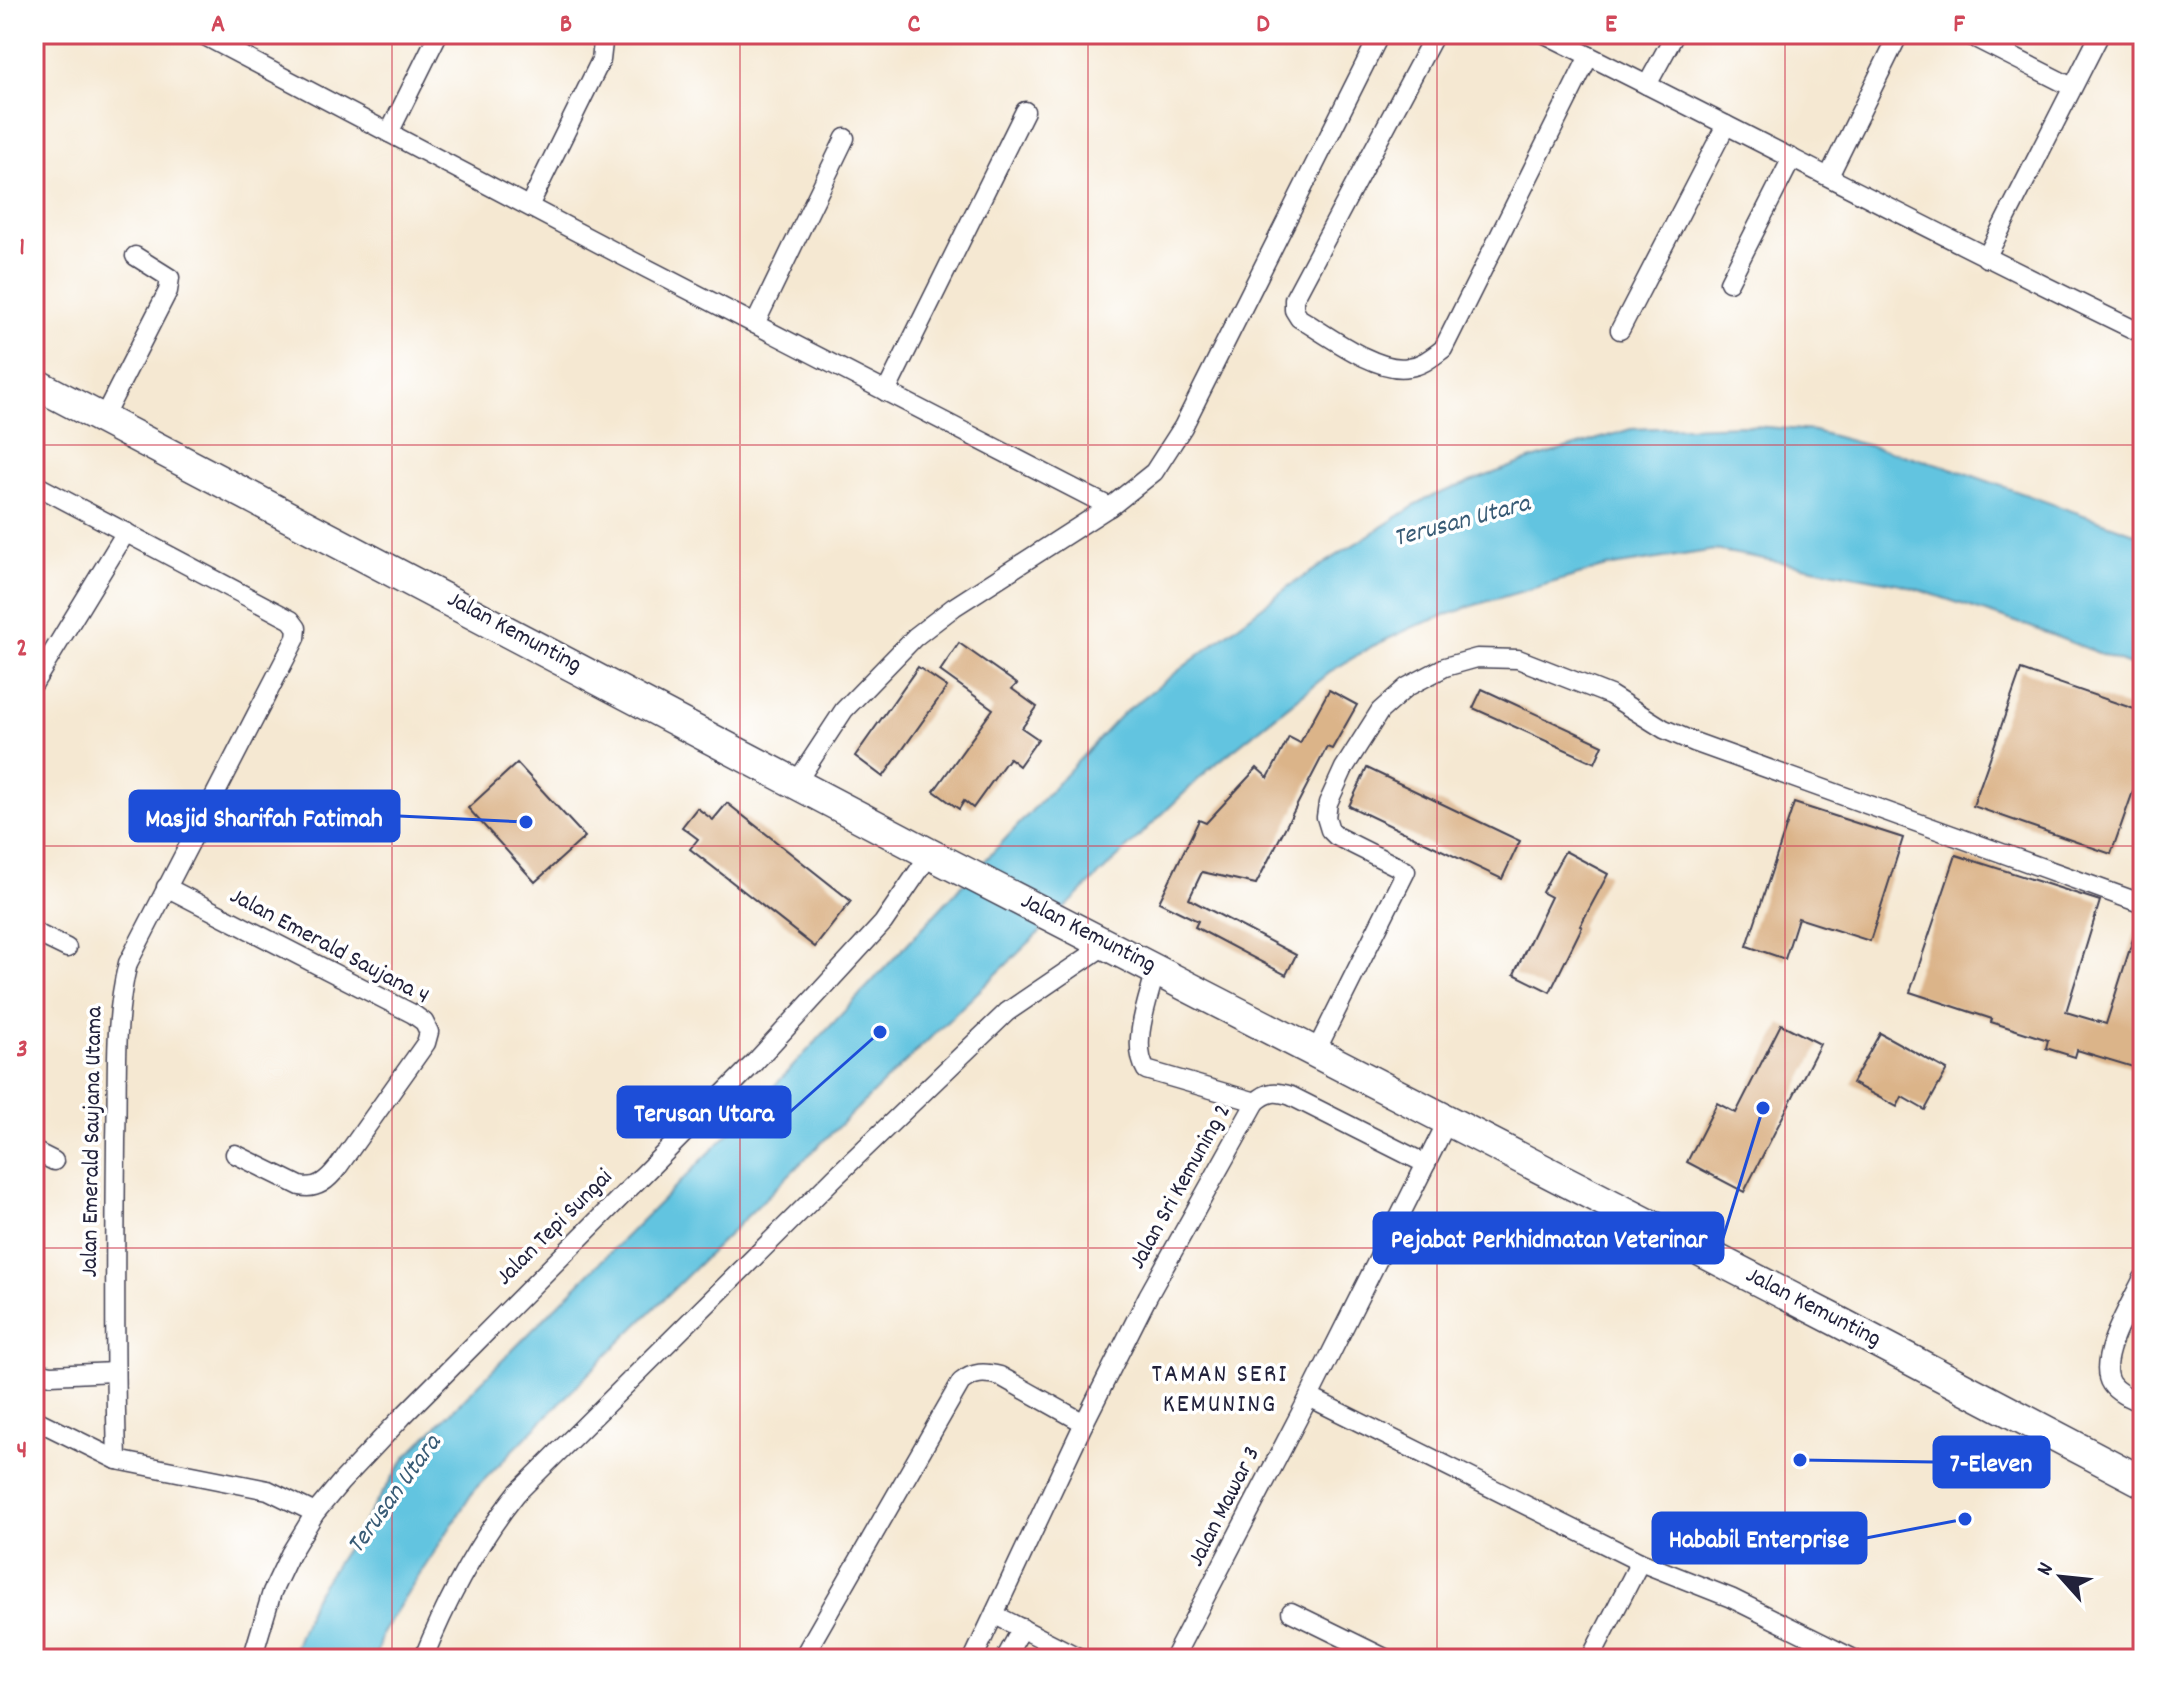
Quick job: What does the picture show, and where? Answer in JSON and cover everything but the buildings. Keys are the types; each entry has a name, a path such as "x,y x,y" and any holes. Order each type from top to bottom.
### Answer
{"main road":[{"name":"Jalan Kemunting","path":"34,383 939,858 2143,1482"}],"street":[{"path":"201,34 1110,507"},
{"path":"389,133 438,34"},
{"path":"529,206 601,60 604,34"},
{"path":"796,783 844,710 915,637 967,599 1110,507 1154,472 1178,436 1380,34"},
{"path":"1435,34 1294,299 1294,310 1299,318 1352,350 1389,367 1408,368 1427,361 1443,349 1589,56"},
{"path":"1545,34 1986,258 2143,333"},
{"path":"1647,85 1675,34"},
{"path":"1967,34 2072,87"},
{"path":"1986,258 2100,34"},
{"path":"1829,176 1897,35"},
{"path":"886,392 1025,111"},
{"path":"1620,330 1726,125"},
{"path":"755,324 845,138"},
{"path":"1729,282 1792,158"},
{"path":"103,418 168,291 170,278 135,256"},
{"path":"34,484 126,532 34,683"},
{"name":"Jalan Emerald Saujana Utama","path":"117,1460 114,1372 116,1053 121,990 128,963 296,638 297,628 291,620 126,532"},
{"path":"1316,1051 1406,871 1336,836 1330,830 1326,817 1328,803 1344,768 1380,711 1407,687 1445,667 1477,658 1518,659 1610,695 1664,729 1694,742 2143,904"},
{"name":"Jalan Tepi Sungai","path":"252,1659 272,1592 315,1513 402,1417 755,1062 939,858"},
{"name":"Jalan Emerald Saujana 4","path":"166,887 413,1014 424,1022 429,1032 426,1043 331,1176 323,1182 310,1188 300,1186 235,1154"},
{"path":"34,932 67,948"},
{"path":"423,1659 461,1577 483,1539 517,1493 835,1177 1007,1012 1107,944"},
{"path":"1156,969 1138,1045 1140,1060 1146,1070 1256,1102"},
{"name":"Jalan Sri Kemuning 2","path":"973,1659 1084,1423 1148,1296 1256,1102 1265,1094 1277,1091 1291,1096 1426,1164"},
{"name":"Jalan Mawar 3","path":"1173,1659 1448,1120"},
{"path":"34,1151 54,1161"},
{"path":"2143,1278 2114,1340 2107,1361 2107,1376 2113,1387 2143,1404"},
{"path":"34,1371 51,1375 114,1372"},
{"path":"802,1659 961,1382 972,1373 1000,1376 1084,1423"},
{"path":"1309,1397 1640,1562 1731,1598 1820,1651 1854,1659"},
{"path":"34,1419 117,1460 268,1490 315,1513"},
{"path":"1590,1659 1640,1562"},
{"path":"1291,1612 1382,1658"},
{"path":"995,1615 1082,1659"},
{"path":"1005,1659 1022,1628"}],"water":[{"name":"Terusan Utara","path":"1742,425 1814,431 1945,466 2143,536 2143,670 2028,626 1901,584 1715,550 1606,567 1475,605 1413,627 1373,646 1333,670 1207,771 813,1151 606,1356 475,1489 382,1633 375,1659 290,1659 313,1599 406,1457 753,1109 1122,714 1289,586 1427,498 1529,460 1631,429"}],"place":[{"name":"Masjid Sharifah Fatimah","path":"526,822"},
{"name":"Terusan Utara","path":"880,1032"},
{"name":"Pejabat Perkhidmatan Veterinar","path":"1763,1108"},
{"name":"7-Eleven","path":"1800,1460"},
{"name":"Hababil Enterprise","path":"1965,1519"}],"district":[{"name":"TAMAN SERI KEMUNING","path":"1220,1390"}]}
